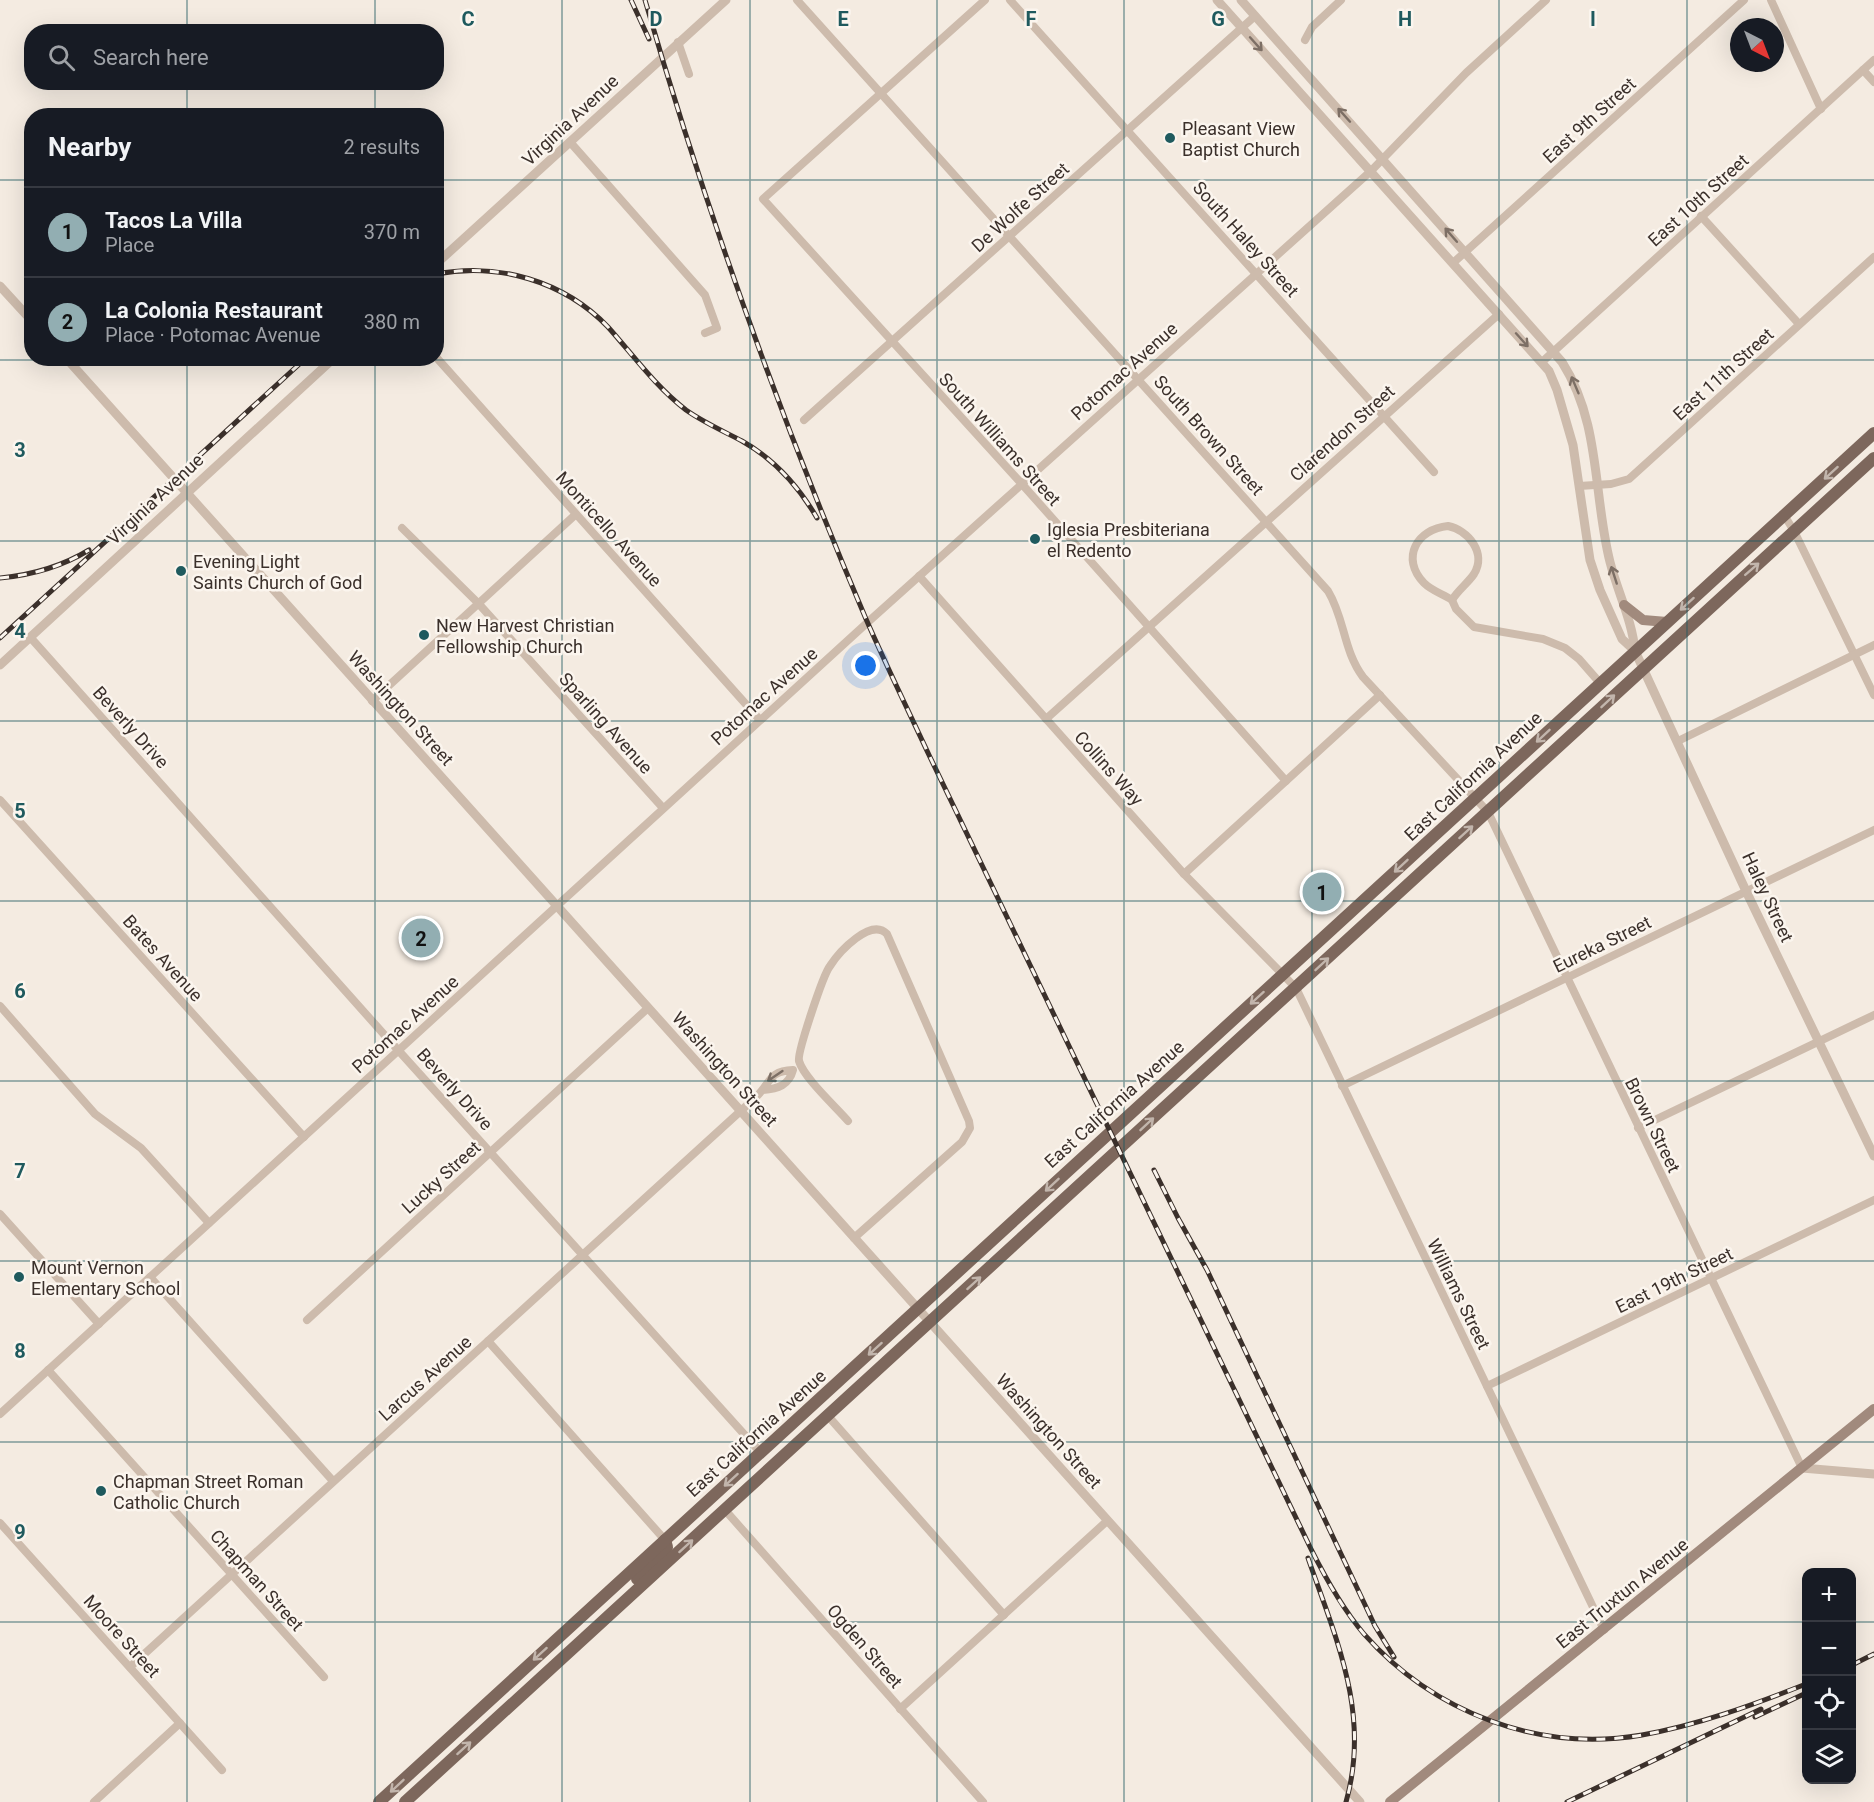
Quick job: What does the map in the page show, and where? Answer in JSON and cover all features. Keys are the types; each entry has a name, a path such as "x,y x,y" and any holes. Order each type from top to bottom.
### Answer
{"main road":[{"name":"East California Avenue","path":"379,1802 1874,433"},
{"name":"East California Avenue","path":"405,1802 1874,458"},
{"path":"1624,605 1643,620 1667,622"},
{"name":"East Truxtun Avenue","path":"1390,1802 1874,1409"},
{"path":"619,1607 626,1589 662,1556 667,1547 665,1540"},
{"path":"565,1657 563,1649 567,1642 611,1590"}],"street":[{"name":"Virginia Avenue","path":"444,257 726,0"},
{"name":"South Brown Street","path":"797,0 1328,591 1340,615 1350,656 1363,677 1475,798"},
{"path":"881,93 985,0"},
{"name":"South Haley Street","path":"1010,0 1434,472"},
{"path":"1217,0 1549,371 1573,444 1590,560 1622,639 1635,651"},
{"path":"1241,0 1466,252 1572,377 1586,414 1594,451 1597,485 1610,563 1633,631 1635,651"},
{"path":"1305,40 1312,27 1341,0"},
{"name":"Potomac Avenue","path":"0,1414 1021,483 1371,171 1466,73 1546,0"},
{"name":"East 9th Street","path":"1454,263 1744,0"},
{"path":"1771,0 1821,109"},
{"name":"De Wolfe Street","path":"804,420 1255,16"},
{"path":"678,42 689,74"},
{"name":"East 10th Street","path":"1542,362 1874,60"},
{"path":"1863,70 1874,81"},
{"name":"South Williams Street","path":"881,93 763,199 1021,483 1286,781"},
{"path":"570,142 705,296 717,328 705,333"},
{"path":"1701,216 1800,324"},
{"name":"East 11th Street","path":"1579,486 1622,482 1629,479 1874,257"},
{"path":"0,286 24,312"},
{"name":"Clarendon Street","path":"1046,719 1498,314"},
{"name":"Washington Street","path":"73,366 1360,1802"},
{"name":"Virginia Avenue","path":"0,665 325,366"},
{"name":"Monticello Avenue","path":"444,366 760,720"},
{"path":"372,700 575,515"},
{"path":"1784,515 1874,695"},
{"path":"1452,600 1476,571 1479,562 1478,553 1470,538 1462,531 1455,527 1439,527 1428,531 1414,547 1413,560 1417,573 1425,584 1452,600 1456,609 1474,627 1557,643 1579,659 1600,683"},
{"name":"Sparling Avenue","path":"402,528 478,603 663,808"},
{"name":"Collins Way","path":"919,576 1184,874 1283,975"},
{"name":"Beverly Drive","path":"30,637 761,1453"},
{"path":"1678,741 1874,645"},
{"name":"Haley Street","path":"1635,651 1746,891 1874,1156"},
{"path":"1184,874 1380,695"},
{"name":"Brown Street","path":"1475,798 1488,812 1802,1468"},
{"name":"Bates Avenue","path":"0,800 304,1137"},
{"name":"Eureka Street","path":"1342,1086 1874,830"},
{"path":"763,1090 777,1089 784,1085 797,1067 798,1055 830,964 864,932 870,929 882,929 887,934 969,1121 970,1128 962,1142 854,1238"},
{"name":"Williams Street","path":"1283,975 1296,988 1604,1630"},
{"path":"0,1006 95,1114 141,1148 209,1223"},
{"name":"Lucky Street","path":"307,1320 648,1008"},
{"path":"1638,1128 1874,1015"},
{"path":"797,1067 848,1121"},
{"name":"Larcus Avenue","path":"130,1667 741,1111 763,1090 765,1083 777,1072 797,1067"},
{"name":"East 19th Street","path":"1487,1386 1874,1200"},
{"path":"0,1214 99,1324"},
{"path":"150,1277 333,1481"},
{"path":"488,1341 665,1540"},
{"name":"Chapman Street","path":"48,1370 324,1677"},
{"path":"828,1416 1004,1615"},
{"path":"1802,1468 1874,1474"},
{"name":"Ogden Street","path":"725,1510 983,1802"},
{"path":"900,1709 1107,1521"},
{"name":"Moore Street","path":"0,1523 222,1770"},
{"path":"94,1802 180,1723"}],"railway":[{"path":"631,0 649,39"},
{"path":"645,0 693,157 746,313 804,467 866,619 929,755 1311,1549 1349,1614 1364,1634 1391,1661 1422,1685 1455,1705 1527,1732 1564,1738 1603,1739 1663,1731 1725,1714 1802,1686"},
{"path":"444,273 483,271 506,273 551,287 591,311 675,401 706,422 754,448 775,465 802,495 817,518"},
{"path":"0,638 297,366"},
{"path":"0,578 46,569 89,550"},
{"path":"1154,1170 1207,1270 1375,1626 1394,1657"},
{"path":"1308,1558 1339,1648 1352,1707 1355,1738 1353,1770 1346,1802"},
{"path":"1856,1663 1874,1654"},
{"path":"1755,1717 1802,1695"},
{"path":"1567,1802 1761,1709"}],"place":[{"name":"Pleasant View Baptist Church","path":"1170,138"},
{"name":"Iglesia Presbiteriana el Redento","path":"1035,539"},
{"name":"Evening Light Saints Church of God","path":"181,571"},
{"name":"New Harvest Christian Fellowship Church","path":"424,635"},
{"name":"Tacos La Villa","path":"1322,892"},
{"name":"La Colonia Restaurant","path":"421,938"},
{"name":"Mount Vernon Elementary School","path":"19,1277"},
{"name":"Chapman Street Roman Catholic Church","path":"101,1491"}]}
